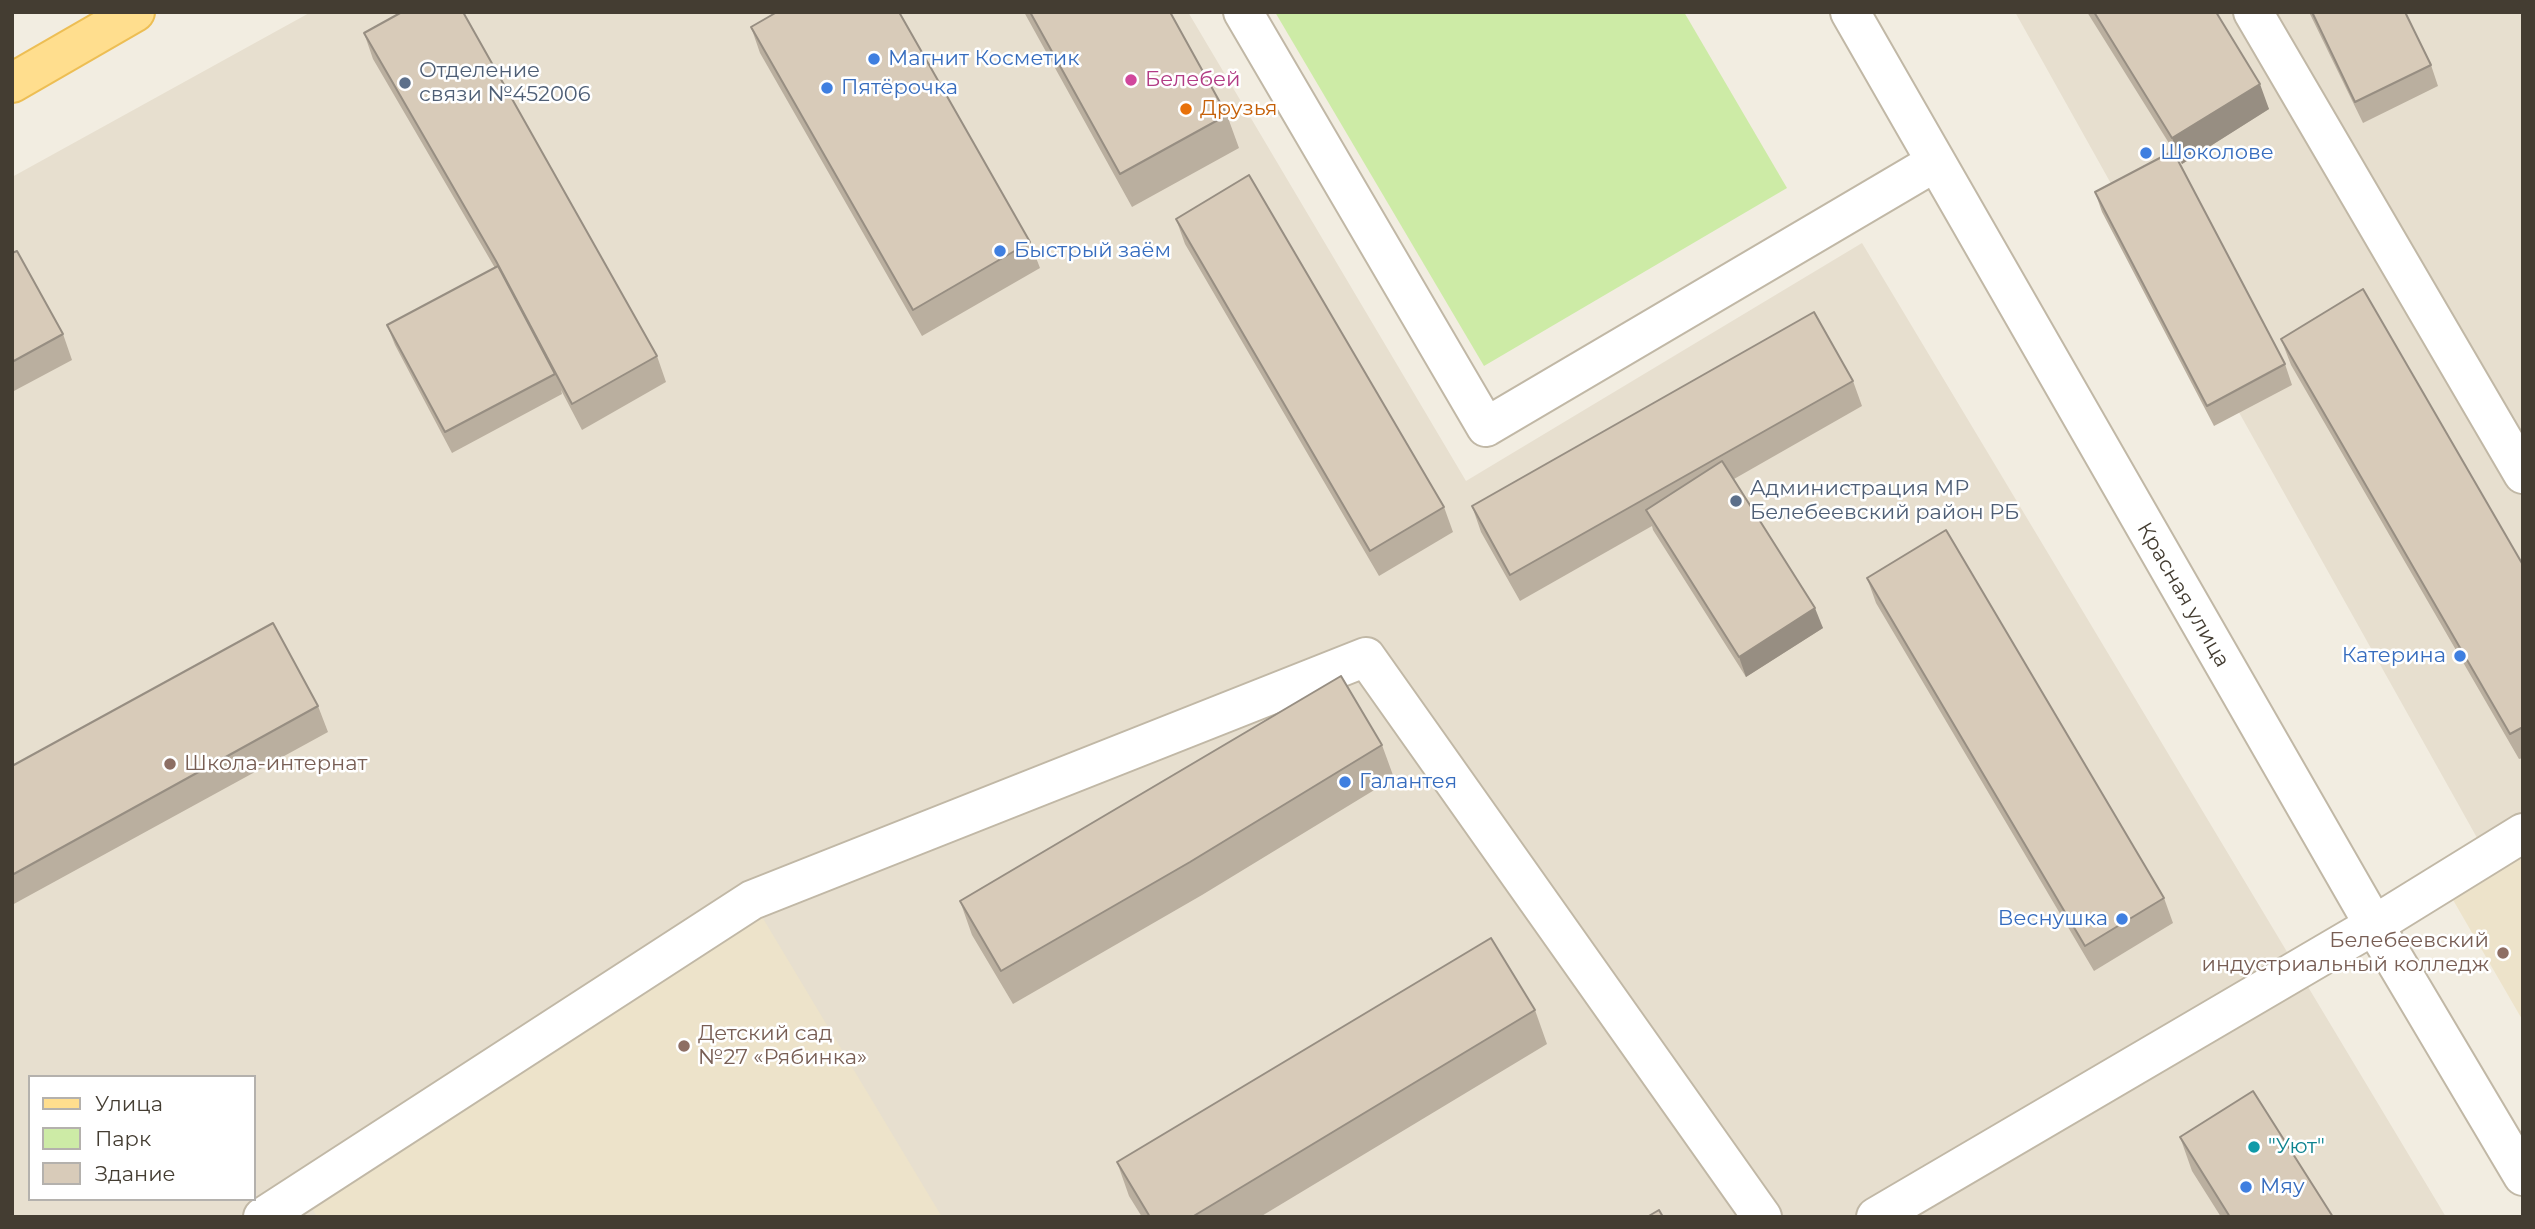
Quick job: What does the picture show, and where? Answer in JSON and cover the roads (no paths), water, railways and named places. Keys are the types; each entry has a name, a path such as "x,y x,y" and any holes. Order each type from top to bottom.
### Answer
{"main road":[{"path":"12,83 135,12"}],"street":[{"path":"1243,12 1486,427 1934,163"},
{"name":"Красная улица","path":"1850,12 1934,163 2374,925 2523,1175"},
{"path":"2253,12 2523,474"},
{"path":"263,1217 752,900 1366,657 1762,1217"},
{"path":"1876,1217 2374,925 2523,833"}],"place":[{"name":"Магнит Косметик","path":"874,59"},
{"name":"Белебей","path":"1131,80"},
{"name":"Отделение связи №452006","path":"405,83"},
{"name":"Пятёрочка","path":"827,88"},
{"name":"Друзья","path":"1186,109"},
{"name":"Шоколове","path":"2146,153"},
{"name":"Быстрый заём","path":"1000,251"},
{"name":"Администрация МР Белебеевский район РБ","path":"1736,501"},
{"name":"Катерина","path":"2460,656"},
{"name":"Школа-интернат","path":"170,764"},
{"name":"Галантея","path":"1345,782"},
{"name":"Веснушка","path":"2122,919"},
{"name":"Белебеевский индустриальный колледж","path":"2503,953"},
{"name":"Детский сад №27 «Рябинка»","path":"684,1046"},
{"name":"\"Уют\"","path":"2254,1147"},
{"name":"Мяу","path":"2246,1187"}]}
